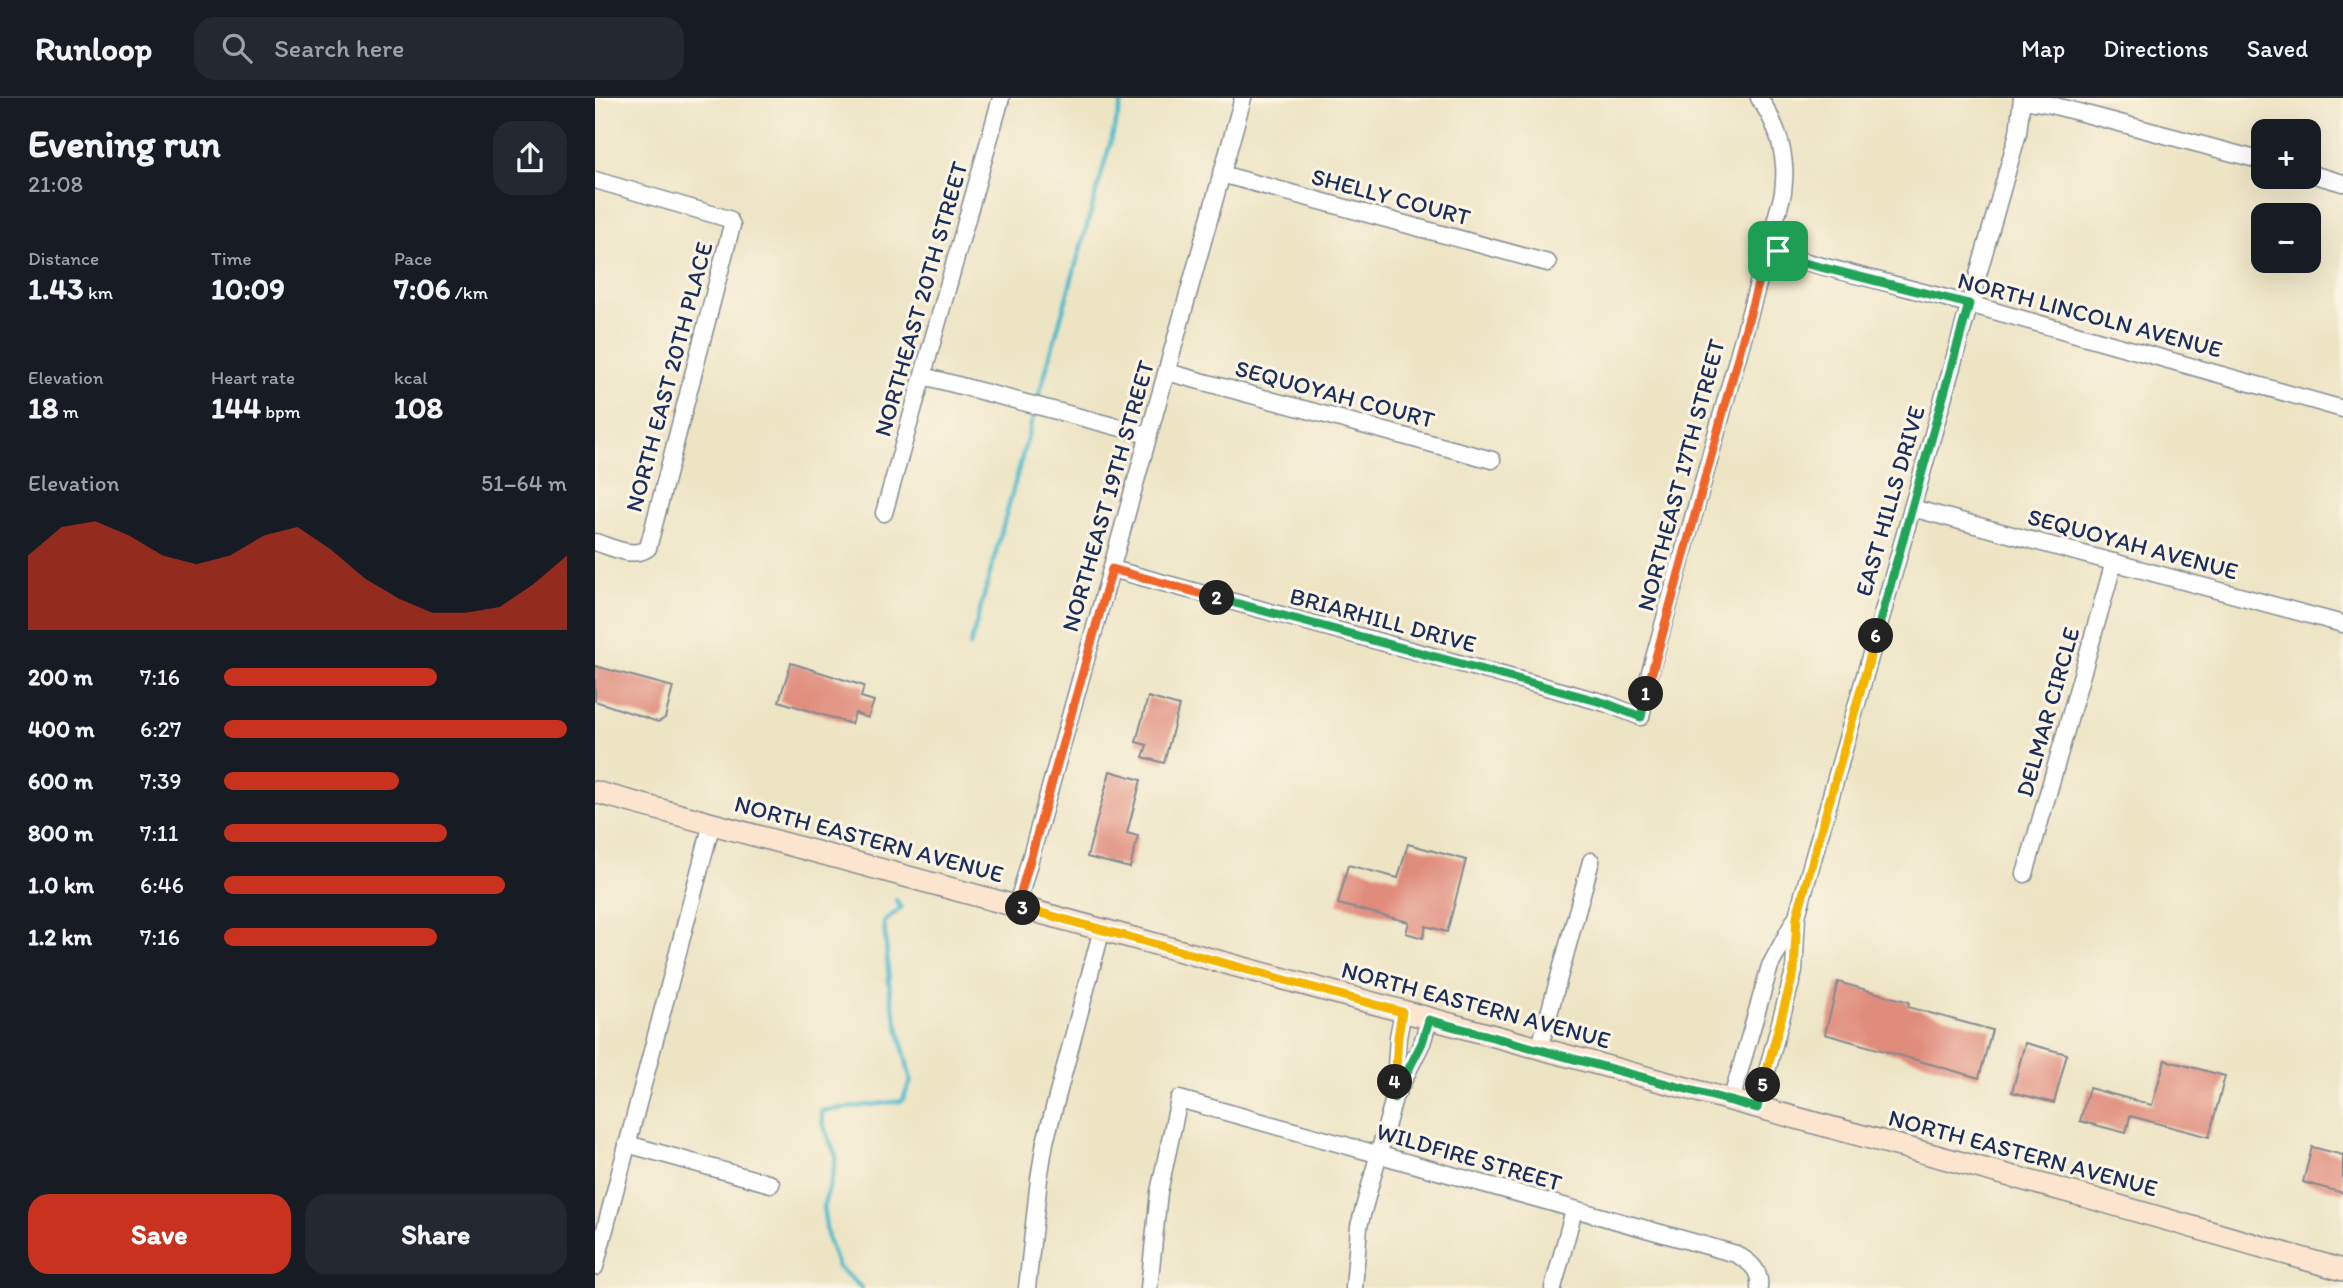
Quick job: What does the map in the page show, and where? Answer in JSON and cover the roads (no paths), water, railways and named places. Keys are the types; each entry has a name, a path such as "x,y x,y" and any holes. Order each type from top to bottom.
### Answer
{"main road":[{"name":"NORTH EASTERN AVENUE","path":"595,792 2084,1196 2343,1270"}],"street":[{"name":"NORTHEAST 20TH STREET","path":"884,513 1001,98"},
{"name":"NORTHEAST 19TH STREET","path":"1017,906 1243,98"},
{"path":"1759,98 1775,125 1783,155 1783,193 1773,237 1778,251"},
{"path":"2022,99 2251,158"},
{"name":"EAST HILLS DRIVE","path":"1757,1108 1794,971 1797,916 2018,132 2022,99"},
{"name":"SHELLY COURT","path":"1221,174 1548,263"},
{"path":"2321,177 2343,183"},
{"name":"NORTH EAST 20TH PLACE","path":"595,180 729,219 731,225 648,548 634,554 595,542"},
{"name":"NORTH LINCOLN AVENUE","path":"1778,251 1796,261 1969,304 2343,409"},
{"name":"NORTHEAST 17TH STREET","path":"1641,717 1649,676 1758,286 1767,263 1778,251"},
{"name":"SEQUOYAH COURT","path":"1167,372 1492,460"},
{"path":"923,376 1148,435"},
{"name":"SEQUOYAH AVENUE","path":"1912,508 2343,624"},
{"name":"DELMAR CIRCLE","path":"2025,874 2114,562"},
{"name":"BRIARHILL DRIVE","path":"1112,569 1605,703 1641,717"},
{"path":"595,1268 712,823"},
{"path":"1539,1050 1591,861"},
{"name":"EAST HILLS DRIVE","path":"1731,1101 1770,966 1797,916"},
{"path":"1027,1288 1038,1179 1045,1142 1102,929"},
{"path":"1394,1098 1402,1012"},
{"path":"1355,1288 1359,1226 1378,1155 1394,1098 1422,1043 1429,1020"},
{"name":"WILDFIRE STREET","path":"1149,1288 1156,1210 1179,1099 1729,1252 1746,1259 1758,1274 1759,1288"},
{"path":"627,1144 771,1184"},
{"path":"1553,1288 1574,1210"}],"waterway":[{"path":"1037,402 1123,98"},
{"path":"970,646 1035,410"},
{"path":"910,849 911,843"},
{"path":"862,1288 838,1267 828,1239 823,1207 836,1156 823,1125 821,1111 902,1101 911,1081 890,993 884,922 901,908 896,900"}]}
